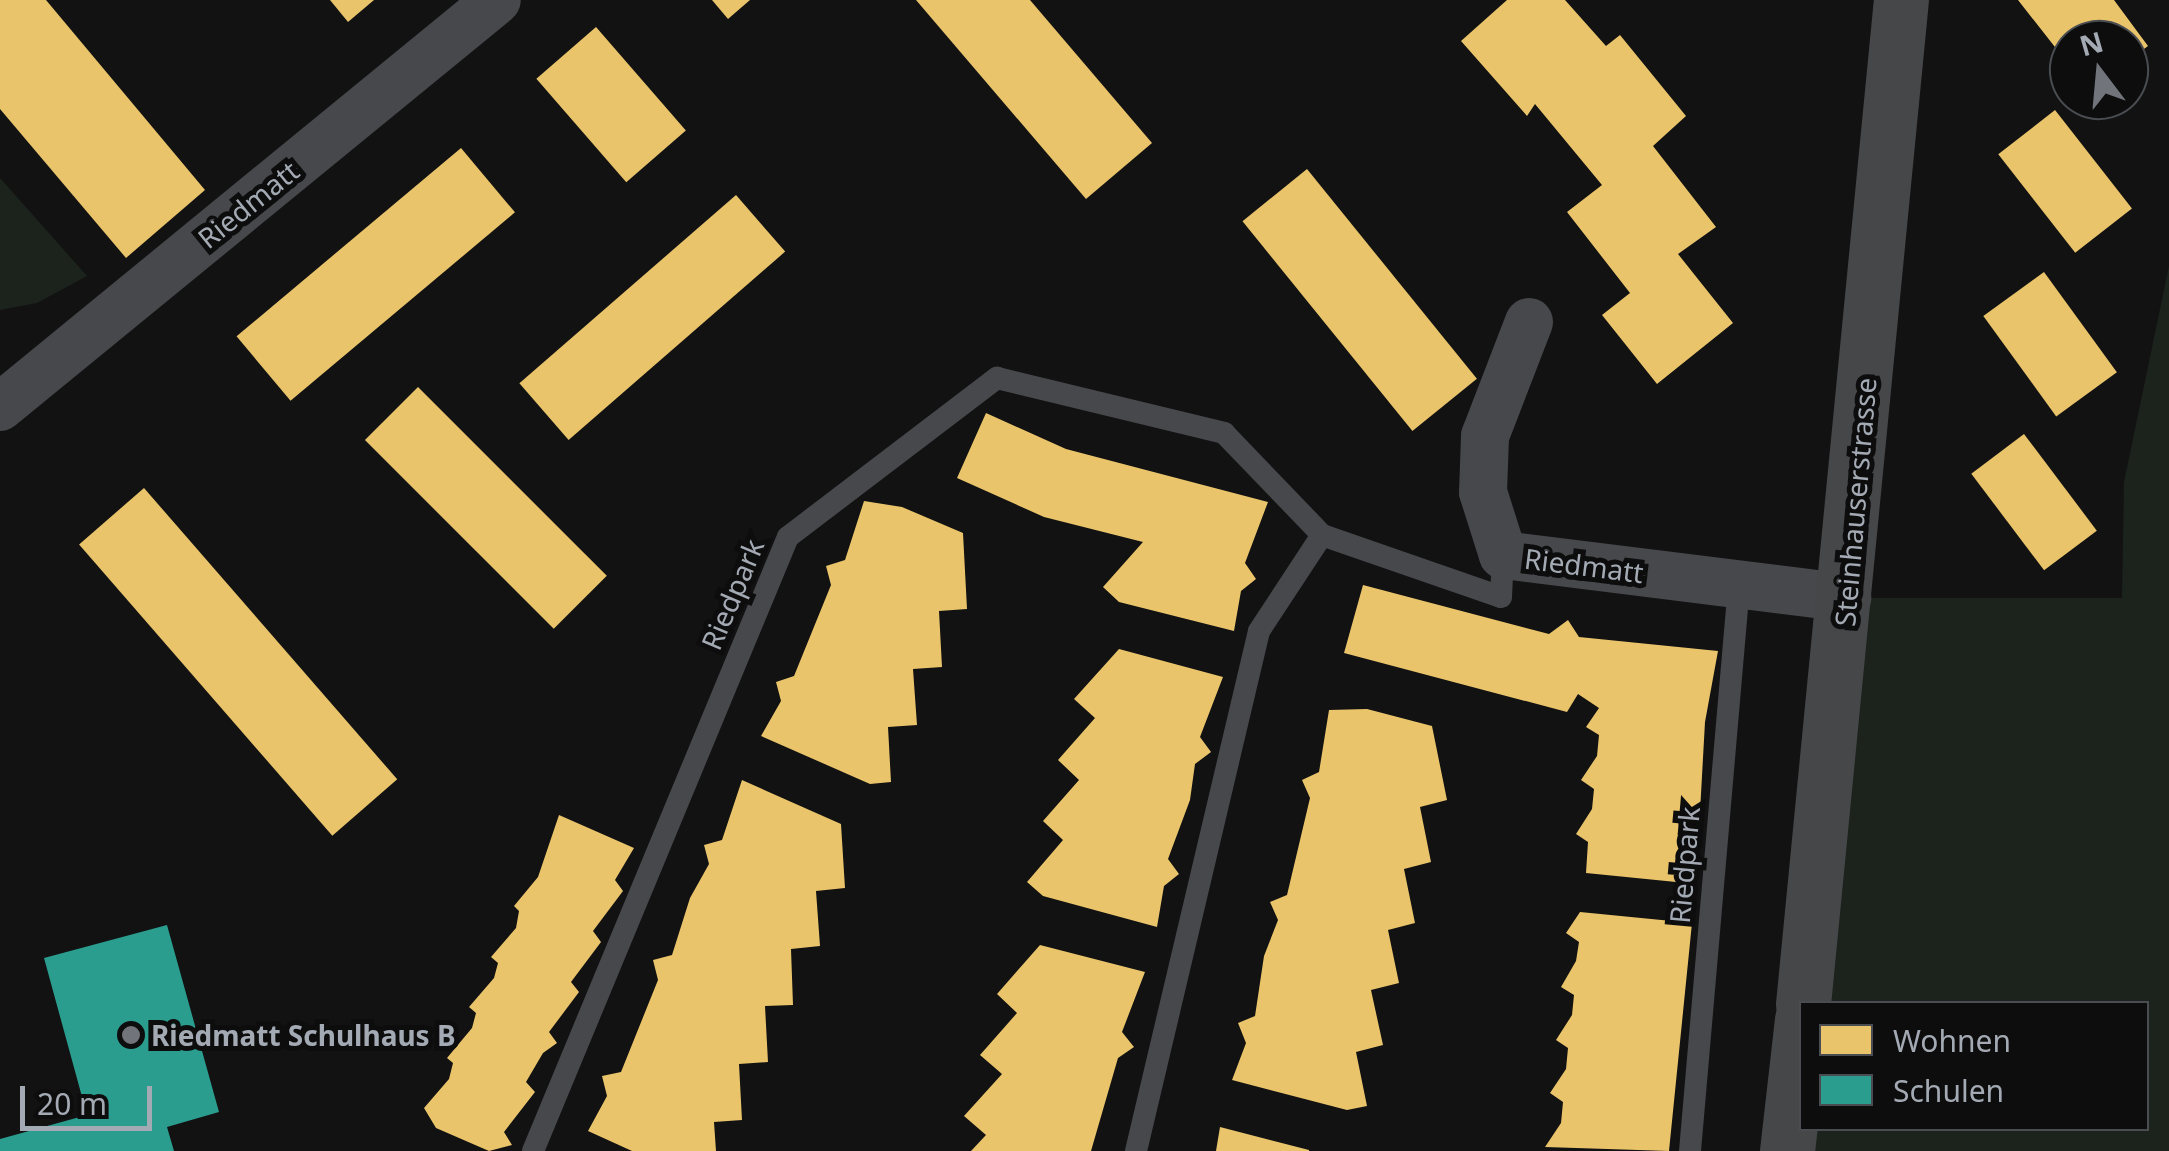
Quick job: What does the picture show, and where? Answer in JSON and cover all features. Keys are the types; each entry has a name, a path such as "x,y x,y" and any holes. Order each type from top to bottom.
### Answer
{"street":[{"name":"Riedmatt","path":"0,407 497,0"},
{"name":"Steinhauserstrasse","path":"1803,1001 1847,598 1901,0"},
{"name":"Riedmatt","path":"1529,322 1484,436 1483,492 1504,555 1847,598"},
{"path":"1787,1151 1799,1045"}],"lane":[{"name":"Riedpark","path":"533,1151 788,537 998,378 1224,433 1322,535 1502,597 1504,555"},
{"path":"1136,1151 1259,632 1322,535"},
{"name":"Riedpark","path":"1690,1151 1740,585"}],"shaded area":[{"path":"0,178 87,276 37,303 0,310"},
{"path":"2169,266 2169,1151 1787,1151 1800,1131 2149,1131 2149,1001 1803,1001 1847,598 2122,598 2124,482"}],"building: Wohnen":[{"path":"0,0 46,0 205,190 126,258 0,109"},
{"path":"330,0 374,0 348,22"},
{"path":"712,0 750,0 728,19"},
{"path":"916,0 1030,0 1152,143 1086,199"},
{"path":"1507,0 1565,0 1606,46 1620,35 1686,116 1653,146 1716,227 1678,254 1733,323 1657,384 1602,315 1630,293 1567,212 1602,185 1535,104 1527,116 1461,41"},
{"path":"2018,0 2114,0 2129,20 2049,20 2049,40"},
{"path":"596,27 686,130 626,182 536,79"},
{"path":"2049,115 2049,120 2063,120 2132,209 2075,253 1998,154"},
{"path":"461,148 515,212 291,401 237,336"},
{"path":"1307,169 1477,379 1412,431 1242,221"},
{"path":"736,195 785,252 569,440 519,383"},
{"path":"2044,272 2117,372 2056,416 1983,316"},
{"path":"418,387 607,576 554,629 365,440"},
{"path":"986,413 1066,449 1268,502 1245,563 1256,579 1241,591 1234,631 1119,602 1103,587 1143,542 1044,517 957,478"},
{"path":"2024,434 2097,531 2044,570 1971,474"},
{"path":"144,488 397,779 332,836 79,544"},
{"path":"864,501 902,507 963,533 967,609 939,611 942,667 913,669 917,725 888,727 891,782 870,784 761,736 781,701 776,682 794,676 831,585 826,566 845,560"},
{"path":"1363,585 1549,634 1568,620 1579,637 1718,651 1705,722 1696,884 1586,873 1588,842 1576,834 1592,809 1594,789 1581,780 1597,756 1599,735 1586,727 1599,708 1578,694 1567,712 1344,653"},
{"path":"1119,649 1223,677 1200,737 1211,752 1195,764 1190,800 1168,859 1179,874 1164,886 1157,927 1043,896 1027,882 1063,840 1043,821 1079,780 1058,760 1095,718 1074,699"},
{"path":"1367,709 1432,726 1447,800 1420,807 1431,862 1404,869 1415,923 1388,930 1399,983 1371,990 1383,1045 1356,1052 1367,1106 1347,1110 1232,1080 1246,1043 1238,1023 1255,1016 1264,956 1278,920 1270,902 1287,895 1310,798 1302,780 1319,772 1329,710"},
{"path":"742,780 841,824 845,888 816,891 820,946 791,949 793,1005 765,1006 768,1062 739,1064 742,1120 714,1122 716,1151 632,1151 588,1131 607,1096 602,1076 621,1072 658,980 653,960 672,955 690,898 709,864 704,845 722,840"},
{"path":"559,815 634,848 615,880 623,891 593,931 601,942 571,982 579,992 549,1032 557,1043 543,1053 526,1082 535,1092 504,1132 512,1145 489,1151 436,1128 424,1108 449,1079 453,1063 447,1058 472,1028 476,1013 469,1007 494,978 498,963 491,957 516,928 519,911 514,906 538,877"},
{"path":"1580,912 1692,923 1669,1151 1545,1147 1561,1123 1563,1102 1550,1093 1566,1069 1568,1048 1556,1040 1572,1015 1574,995 1561,987 1576,961 1579,942 1566,933"},
{"path":"1040,945 1145,972 1122,1032 1134,1047 1118,1058 1091,1151 971,1151 986,1135 964,1116 1002,1074 980,1055 1017,1013 997,994"},
{"path":"1220,1127 1309,1150 1309,1151 1216,1151"}],"building: Schulen":[{"name":"Riedmatt Schulhaus B","path":"167,925 219,1112 167,1127 174,1151 0,1151 0,1139 87,1115 44,958"}],"place":[{"name":"Riedmatt Schulhaus B","path":"131,1035"}]}
